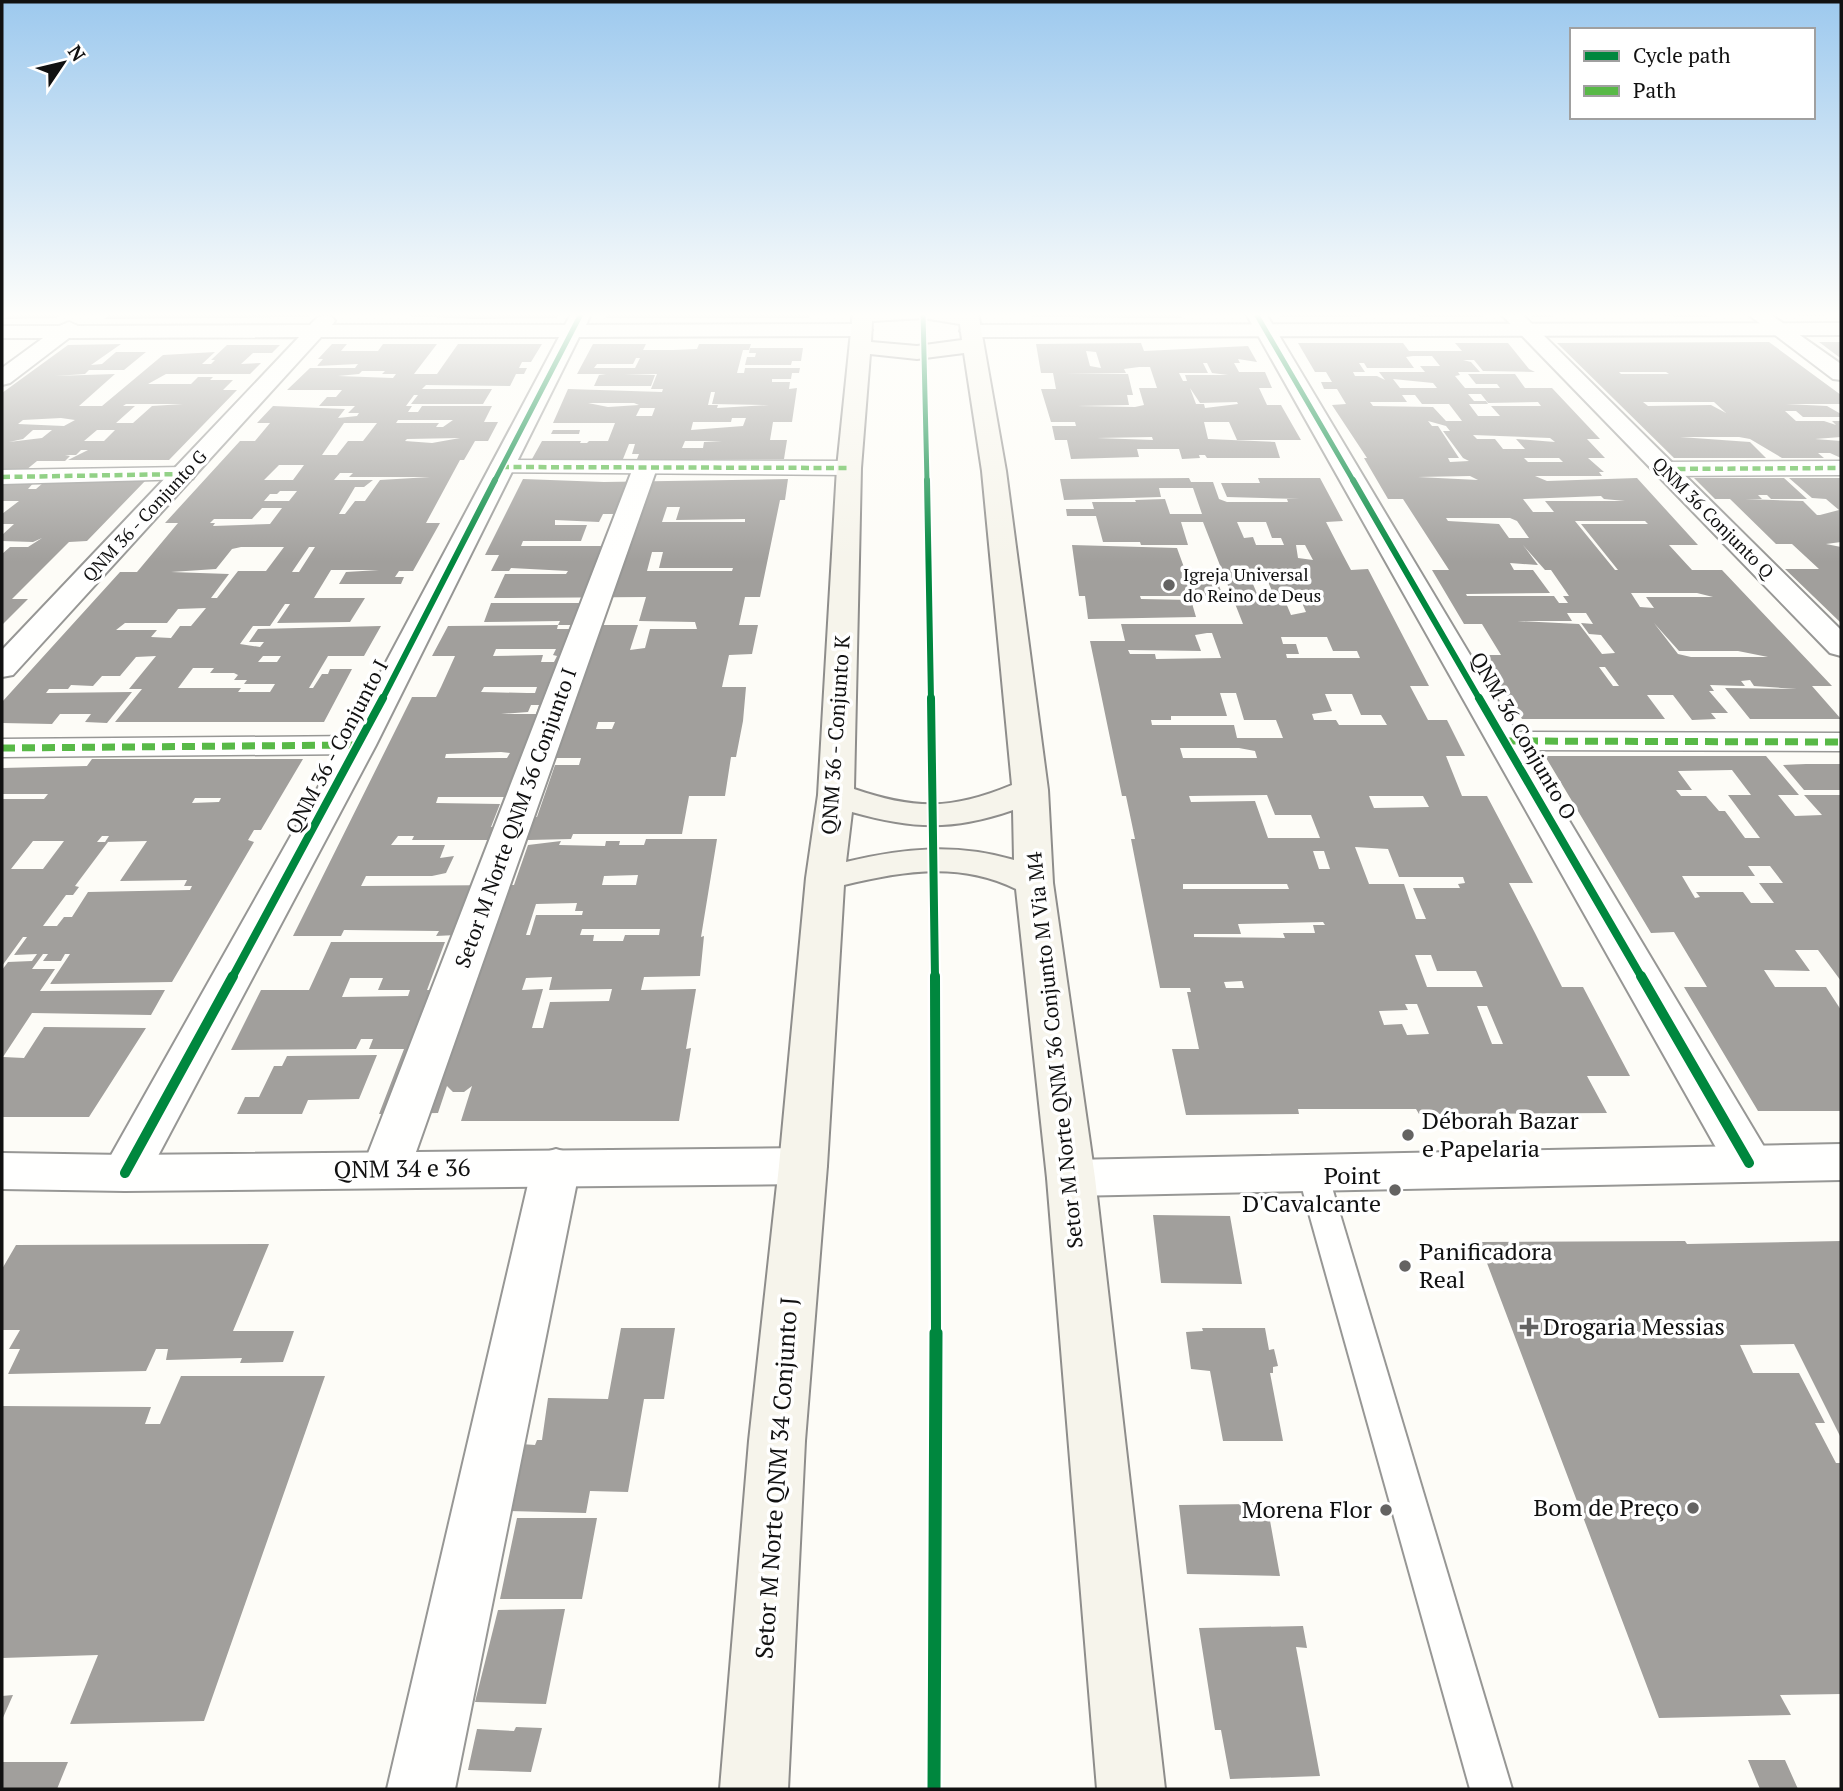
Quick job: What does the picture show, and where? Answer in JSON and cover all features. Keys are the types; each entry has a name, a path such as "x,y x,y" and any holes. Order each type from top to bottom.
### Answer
{"main road":[{"name":"QNM 36 - Conjunto K","path":"803,1167 825,878 836,795 849,468 856,396"},
{"name":"Setor M Norte QNM 36 Conjunto M Via M4","path":"982,396 994,471 1030,790 1034,883 1071,1178 1131,1789"},
{"path":"836,795 878,810 934,820 967,814 1030,790"},
{"path":"825,878 877,865 959,859 992,862 1011,869 1034,883"},
{"name":"Setor M Norte QNM 34 Conjunto J","path":"754,1789 777,1441 803,1167"}],"street":[{"name":"QNM 36 - Conjunto G","path":"2,668 256,396"},
{"name":"QNM 36 - Conjunto I","path":"125,1173 359,745 538,396"},
{"name":"QNM 36 Conjunto O","path":"1304,396 1749,1163"},
{"name":"QNM 36 Conjunto Q","path":"1592,396 1841,647"},
{"path":"501,467 849,468"},
{"name":"Setor M Norte QNM 36 Conjunto I","path":"386,1169 645,468"},
{"path":"1665,469 1841,468"},
{"path":"2,477 185,474"},
{"path":"1505,741 1841,742"},
{"path":"2,748 359,745"},
{"path":"1071,1178 1841,1162"},
{"path":"421,1789 556,1167"},
{"name":"QNM 34 e 36","path":"2,1171 125,1173 556,1167 803,1167"}],"lane":[{"path":"1313,1174 1491,1789"}],"building":[{"path":"2,396 91,396 79,406 102,406 114,396 232,396 169,460 68,460 88,450 81,450 76,455 65,455 70,456 65,461 37,461 20,475 2,475","holes":["183,404 152,406 133,423 116,423 135,406 123,406","23,420 75,420 64,426 18,424","33,430 52,430 42,438 9,442 23,439","97,430 115,430 104,441 84,441"]},
{"path":"414,396 406,406 412,406 408,412 418,412 422,406 492,406 484,422 498,422 488,441 475,441 464,460 460,460 426,523 440,523 413,571 399,571 395,577 404,577 401,584 339,584 346,572 379,570 331,570 314,598 365,598 350,622 277,623 290,604 285,604 270,626 253,626 240,644 260,647 264,642 249,642 258,629 381,626 364,656 328,656 309,688 313,688 322,674 328,674 330,669 352,669 324,722 115,722 142,689 129,689 156,656 136,657 120,676 102,676 93,686 71,685 68,689 49,689 46,693 132,692 107,723 85,722 91,714 60,714 52,724 2,723 2,702 120,572 137,572 178,523 165,523 240,441 255,441 270,423 257,423 273,406 345,409 338,418 357,416 359,413 348,413 355,406 319,406 327,397","holes":["398,420 453,420 443,427 436,427 439,423 396,423","344,423 377,423 363,441 348,441 337,455 322,455","460,438 432,443 405,441 407,439","279,465 304,465 293,480 264,480","340,473 353,473 349,477 430,477 380,480 365,501 355,501 345,514 339,514 355,487 364,487 373,480 334,480","280,491 297,491 289,501 264,501 270,494","262,508 282,508 270,524 213,526 215,523 210,523 214,519 252,519","284,547 266,571 238,571 217,598 211,598 229,574 171,572 216,569 232,549","309,547 315,547 299,572 292,572","206,608 191,626 180,626 171,638 151,637 157,630 116,630 125,623 167,623 178,609","263,656 281,656 277,662 258,662","193,668 214,668 210,673 234,673 238,675 234,680 247,680 244,684 275,684 270,692 238,692 241,688 178,688"]},
{"path":"418,396 488,396 483,404 411,404"},
{"path":"565,396 710,396 708,405 718,405 717,408 769,405 712,404 714,396 796,396 792,422 773,422 770,440 787,440 784,459 637,459 639,454 632,454 635,444 629,444 623,459 532,459 542,441 608,441 615,423 553,423","holes":["588,403 639,405 608,407","640,408 655,408 652,416 636,416","732,418 746,418 743,426 691,430 693,422 731,422","685,441 722,441 704,442 703,448 682,448"]},
{"path":"1043,396 1127,396 1129,405 1077,406 1135,407 1144,405 1141,396 1193,396 1196,404 1204,404 1205,408 1238,404 1200,403 1195,396 1263,396 1267,405 1281,405 1301,440 1237,440 1229,422 1204,422 1208,439 1275,442 1280,458 1207,458 1205,455 1199,455 1200,458 1182,459 1179,449 1137,449 1139,457 1071,459 1067,440 1055,440 1052,426 1076,426 1075,422 1051,422","holes":["1152,437 1153,440 1097,438"]},
{"path":"1341,396 1402,396 1407,402 1370,402 1373,406 1433,407 1446,421 1462,421 1449,404 1422,404 1415,396 1469,396 1474,401 1486,401 1488,404 1469,404 1478,416 1500,416 1491,406 1541,406 1538,402 1488,403 1482,396 1559,396 1600,439 1587,439 1605,458 1588,458 1604,472 1599,472 1602,476 1535,476 1547,481 1637,478 1698,545 1669,545 1692,570 1722,570 1832,686 1812,686 1841,719 1750,719 1725,688 1797,689 1754,686 1750,680 1741,681 1745,686 1710,685 1714,691 1709,691 1728,713 1711,713 1716,719 1692,720 1673,695 1647,695 1665,719 1522,719 1482,655 1501,655 1482,624 1464,624 1432,570 1449,570 1403,499 1388,499 1364,458 1367,458 1332,405 1346,404","holes":["1428,421 1446,426 1450,431 1443,431 1463,458 1469,461 1450,462 1448,458 1459,458 1438,426 1432,426","1473,435 1550,438 1555,442 1516,439 1525,449 1503,449 1495,439 1477,439","1524,458 1559,458 1563,462 1528,462","1470,476 1478,480 1418,477","1601,496 1604,499 1625,501 1545,501 1554,512 1533,512 1523,499","1446,518 1510,518 1517,521 1529,538 1509,538 1499,524 1448,521","1575,521 1645,521 1648,524 1581,524 1618,570 1615,570","1523,545 1545,570 1551,570 1569,596 1563,596 1568,603 1559,603 1554,596 1467,596 1466,594 1550,593 1533,570 1514,570 1510,563 1538,565","1631,593 1697,593 1713,597 1646,597 1654,608 1640,607","1567,613 1586,613 1593,624 1581,623 1589,634 1601,635 1615,653 1602,654 1579,624 1517,621 1572,621","1654,623 1679,651 1738,651 1768,657 1691,657 1678,654","1599,667 1605,667 1619,686 1613,686"]},
{"path":"1610,396 1841,396 1841,404 1786,404 1827,406 1841,414 1841,417 1803,417 1796,411 1785,411 1796,421 1824,421 1836,425 1832,421 1841,421 1841,437 1815,439 1841,441 1841,458 1830,453 1818,453 1824,458 1782,458 1750,439 1739,437 1680,437 1750,442 1766,458 1674,458","holes":["1643,402 1714,402 1726,413 1711,405 1648,406"]},
{"path":"553,430 580,430 579,434 551,434"},
{"path":"1189,478 1191,482 1213,482 1219,499 1227,502 1288,502 1287,499 1300,499 1227,497 1221,483 1260,483 1258,478 1320,478 1343,521 1326,522 1343,555 1351,570 1368,569 1429,686 1410,686 1428,720 1447,720 1465,756 1446,756 1462,796 1487,796 1533,883 1509,883 1562,987 1583,987 1630,1076 1587,1076 1607,1113 1419,1114 1416,1109 1298,1109 1299,1114 1186,1115 1172,1049 1199,1049 1187,992 1191,992 1190,988 1160,988 1131,839 1135,839 1126,796 1122,796 1090,641 1125,641 1121,624 1243,624 1203,522 1181,522 1188,545 1141,545 1140,542 1103,542 1096,516 1067,516 1066,509 1094,509 1092,502 1165,499 1170,514 1202,514 1193,488 1159,488 1161,497 1064,500 1060,479","holes":["1237,522 1266,522 1272,538 1281,538 1284,545 1256,545 1253,537 1244,538","1296,545 1305,545 1313,560 1298,558","1247,570 1276,570 1279,577 1266,577 1272,591 1259,591 1261,596 1258,596","1283,596 1299,596 1306,612 1291,615","1212,633 1221,658 1156,659 1155,654 1130,654 1128,650 1201,651 1195,635","1281,637 1327,637 1333,651 1357,651 1360,658 1287,658 1286,654 1299,654 1296,644 1283,644","1220,693 1236,693 1244,720 1276,720 1283,738 1237,738 1234,725 1152,725 1151,720 1171,720 1171,716 1227,716","1325,694 1352,694 1361,715 1381,715 1387,725 1339,725 1336,720 1314,720 1312,714 1332,711","1180,748 1239,748 1255,751 1257,758 1183,758","1267,795 1275,815 1311,815 1320,838 1268,838 1255,801 1191,802 1189,796","1369,796 1423,796 1429,807 1374,808","1355,847 1388,849 1399,877 1463,877 1465,883 1458,884 1460,888 1413,888 1426,919 1416,919 1404,884 1369,884","1313,851 1324,851 1330,869 1319,869","1183,884 1287,884 1289,889 1183,889","1323,922 1325,925 1313,925 1315,933 1283,933 1285,938 1194,937 1194,934 1241,934 1238,924","1415,955 1431,955 1437,971 1476,971 1483,987 1427,987","1242,981 1244,988 1226,988 1224,982","1405,1004 1417,1004 1429,1034 1407,1035 1402,1024 1384,1025 1379,1011 1408,1010","1477,1006 1487,1006 1503,1044 1492,1044"]},
{"path":"1694,478 1784,478 1807,499 1771,499 1767,495 1758,495 1762,499 1745,499 1803,501 1820,515 1839,510 1826,499 1812,498 1789,478 1841,478 1841,542 1826,544 1841,547 1841,623 1785,569 1819,569 1792,544 1776,544 1730,499 1715,499"},
{"path":"523,479 604,482 788,479 785,500 780,500 760,597 745,597 739,625 758,625 752,654 729,655 722,687 746,687 743,721 736,757 731,757 725,796 689,796 682,834 573,834 571,839 529,840 412,840 414,836 398,836 391,845 445,845 440,858 454,856 446,873 432,876 366,876 361,886 514,885 528,845 561,841 559,845 605,846 606,841 620,841 619,845 644,845 646,839 717,839 701,937 704,936 700,976 644,977 641,990 696,989 686,1049 691,1048 679,1121 461,1121 472,1086 464,1092 453,1092 447,1086 438,1113 379,1114 404,1049 369,1049 373,1039 361,1039 356,1049 231,1050 261,990 309,990 331,942 445,942 427,990 435,990 456,935 436,936 439,931 344,930 341,936 293,936 412,697 436,697 441,687 455,656 432,656 448,626 558,625 560,621 484,622 491,603 588,603 579,625 638,625 630,650 645,648 650,629 697,629 695,622 639,621 646,597 494,598 505,574 566,574 568,571 511,568 509,571 491,571 499,555 485,555","holes":["667,507 680,507 676,520 745,519 745,522 662,522","603,514 617,514 637,523 630,546 521,546 523,541 581,541 587,525 555,525 555,520 599,522","652,552 663,552 659,568 733,568 732,571 647,571","606,571 622,571 615,590 589,590","558,625 578,625 577,629 557,629","496,649 556,649 554,662 541,662 543,655 493,656","484,687 537,687 535,693 527,693 481,692","531,705 539,705 536,714 501,714 528,712","598,722 615,722 612,729 596,729","501,752 510,753 507,758 445,758 446,754","532,758 581,758 579,765 555,765 537,817 517,818 514,828 491,827 500,804 436,803 438,797 516,797","638,875 636,885 602,885 604,876","577,903 575,911 583,911 582,915 536,915 530,935 526,935 536,904","582,929 660,929 659,935 625,935 623,941 593,941 594,935 580,935","552,977 549,990 612,989 609,1001 550,1002 543,1028 532,1028 543,989 522,990 526,978","350,978 383,978 378,990 410,990 408,996 342,997"]},
{"path":"2,480 36,480 28,489 36,489 43,483 146,480 87,541 69,542 12,599 28,599 2,625 2,554 10,547 28,547 42,538 33,542 2,541 2,535 14,524 2,524 2,514 19,501 2,501"},
{"path":"1072,545 1177,548 1185,570 1213,570 1223,596 1140,596 1141,599 1191,600 1196,617 1088,619 1085,596 1079,596"},
{"path":"1545,756 1766,756 1799,795 1778,795 1795,816 1822,815 1804,795 1841,795 1841,981 1818,950 1795,950 1810,971 1764,970 1775,987 1826,987 1841,1010 1841,1111 1758,1111 1684,987 1707,987 1674,932 1651,933","holes":["1732,770 1751,795 1728,795 1760,838 1745,838 1725,811 1719,811 1706,796 1681,796 1676,790 1692,790 1678,771","1748,866 1770,866 1783,883 1759,883 1774,903 1751,903 1743,892 1696,892 1700,897 1695,898 1682,876 1755,876"]},
{"path":"92,759 303,759 261,830 254,830 248,840 254,842 172,982 50,984 70,954 65,954 61,961 43,961 48,954 43,954 32,969 55,969 40,991 165,990 151,1015 32,1013 3,1057 24,1058 44,1027 146,1028 89,1117 2,1117 2,970 8,962 32,961 37,954 14,955 27,937 23,937 2,966 2,799 44,799 48,794 2,794 2,768 87,766","holes":["195,798 221,798 219,802 192,803","102,836 109,836 105,842 97,842","33,841 64,841 43,869 11,869","147,841 120,881 187,880 184,886 192,886 190,890 88,892 72,917 64,917 57,926 43,926 66,895 73,895 79,887 75,886 108,842 105,842"]},
{"path":"1841,764 1841,790 1804,790 1783,765"},
{"path":"377,1055 359,1099 308,1100 302,1114 237,1114 245,1097 259,1097 274,1066 282,1066 287,1056"},
{"path":"1153,1215 1230,1216 1242,1284 1161,1283"},
{"path":"1685,1241 1687,1244 1841,1241 1841,1438 1794,1344 1740,1345 1753,1373 1799,1373 1825,1423 1815,1423 1836,1463 1841,1463 1841,1694 1780,1695 1791,1715 1659,1718 1479,1242"},
{"path":"269,1244 233,1331 294,1331 283,1362 240,1363 242,1358 166,1360 168,1349 156,1349 146,1371 8,1374 20,1349 9,1349 20,1330 2,1330 2,1269 16,1245"},
{"path":"621,1328 675,1328 664,1399 644,1399 628,1492 590,1491 586,1513 509,1511 521,1444 535,1445 537,1440 542,1440 548,1398 608,1399"},
{"path":"1202,1328 1265,1328 1269,1350 1274,1349 1278,1366 1273,1367 1273,1373 1270,1373 1283,1441 1223,1441 1210,1371 1191,1369 1186,1332 1203,1331"},
{"path":"181,1376 325,1376 204,1721 70,1724 98,1655 2,1658 2,1406 151,1407 145,1424 160,1424"},
{"path":"1267,1504 1280,1576 1187,1574 1179,1505"},
{"path":"517,1518 597,1518 582,1599 500,1599"},
{"path":"565,1609 546,1704 475,1702 498,1610"},
{"path":"1303,1626 1307,1648 1296,1647 1320,1776 1230,1779 1221,1730 1215,1730 1199,1628"},
{"path":"13,1695 2,1720 2,1696"},
{"path":"516,1727 542,1728 531,1772 468,1770 477,1729 514,1731"},
{"path":"1748,1760 1785,1760 1798,1789 1760,1789"},
{"path":"2,1762 68,1762 57,1789 2,1789"}],"marked path":[{"path":"501,467 849,468"},
{"path":"1665,469 1841,468"},
{"path":"2,477 185,474"},
{"path":"1505,741 1841,742"},
{"path":"2,748 359,745"}],"cycle path":[{"path":"125,1173 359,745 539,396"},
{"path":"925,396 934,820 937,1439 934,1789"},
{"path":"1304,396 1749,1163"}],"place":[{"name":"Igreja Universal do Reino de Deus","path":"1169,585"},
{"name":"Déborah Bazar e Papelaria","path":"1408,1135"},
{"name":"Point D'Cavalcante","path":"1395,1190"},
{"name":"Panificadora Real","path":"1405,1266"},
{"name":"Drogaria Messias","path":"1529,1327"},
{"name":"Bom de Preço","path":"1693,1508"},
{"name":"Morena Flor","path":"1386,1510"}]}
